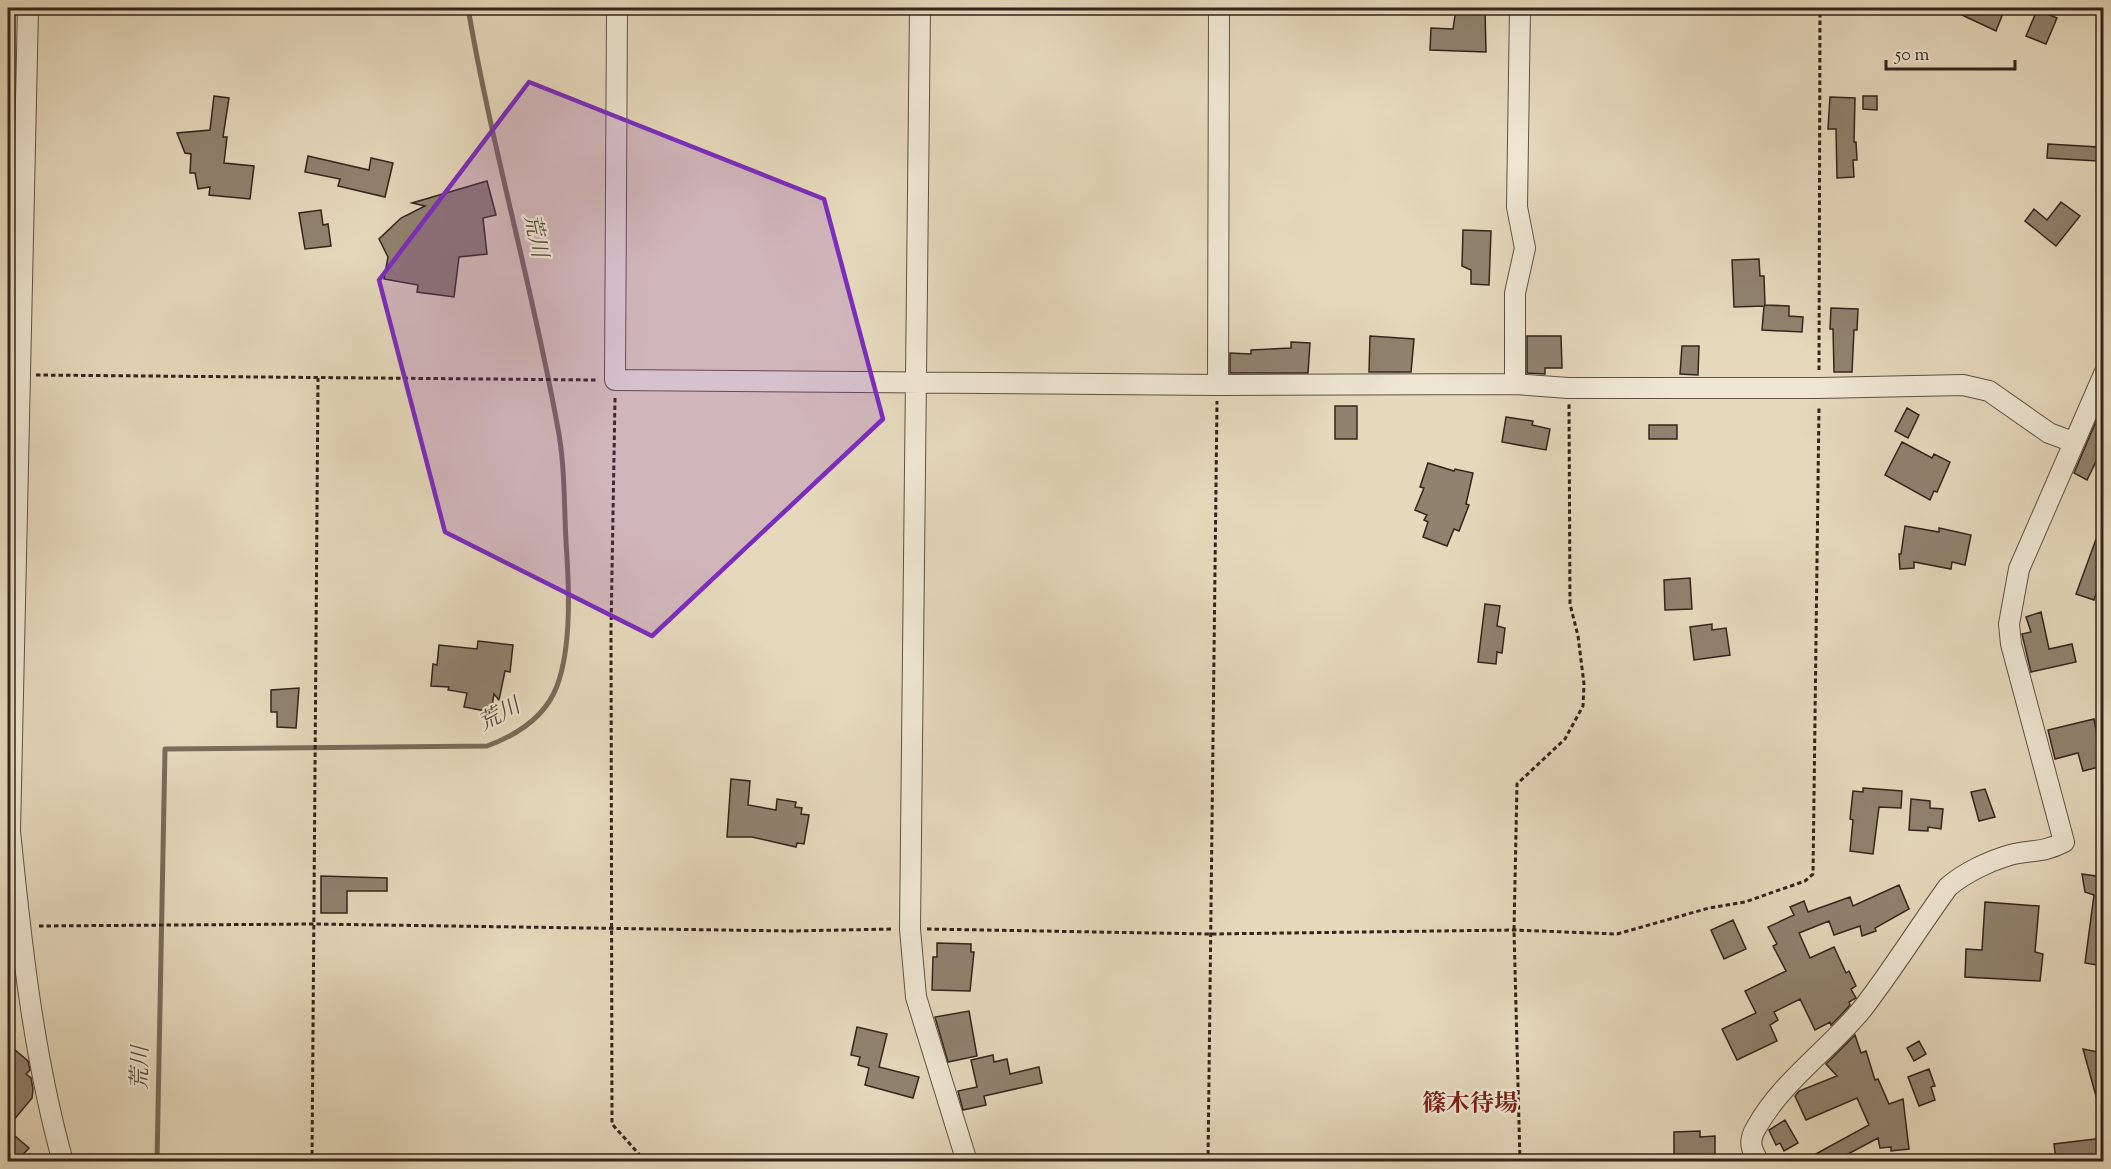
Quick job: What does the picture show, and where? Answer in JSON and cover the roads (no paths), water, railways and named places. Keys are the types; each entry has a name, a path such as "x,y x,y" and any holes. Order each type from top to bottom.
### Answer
{"street":[{"path":"28,8 10,831 19,926 49,1110 63,1161"},
{"path":"616,8 615,380 1218,385 1515,384 1568,388 1819,388 1963,385 1989,391 2049,433 2073,442"},
{"path":"920,8 910,929 916,998 967,1161"},
{"path":"1218,385 1219,8"},
{"path":"1515,384 1515,293 1525,248 1517,207 1520,8"},
{"path":"1759,1161 1751,1150 1751,1141 1756,1128 1785,1090 1862,1009 1948,887 1960,877 2010,855 2047,851 2064,842 2011,644 2009,624 2019,569 2103,374"}],"waterway":[{"name":"荒川","path":"157,1162 165,749 487,746 519,731 537,716 552,697 562,670 567,634 568,595 562,457 548,376 468,8"}],"district":[{"name":"篠木待場","path":"1470,1105"}]}
